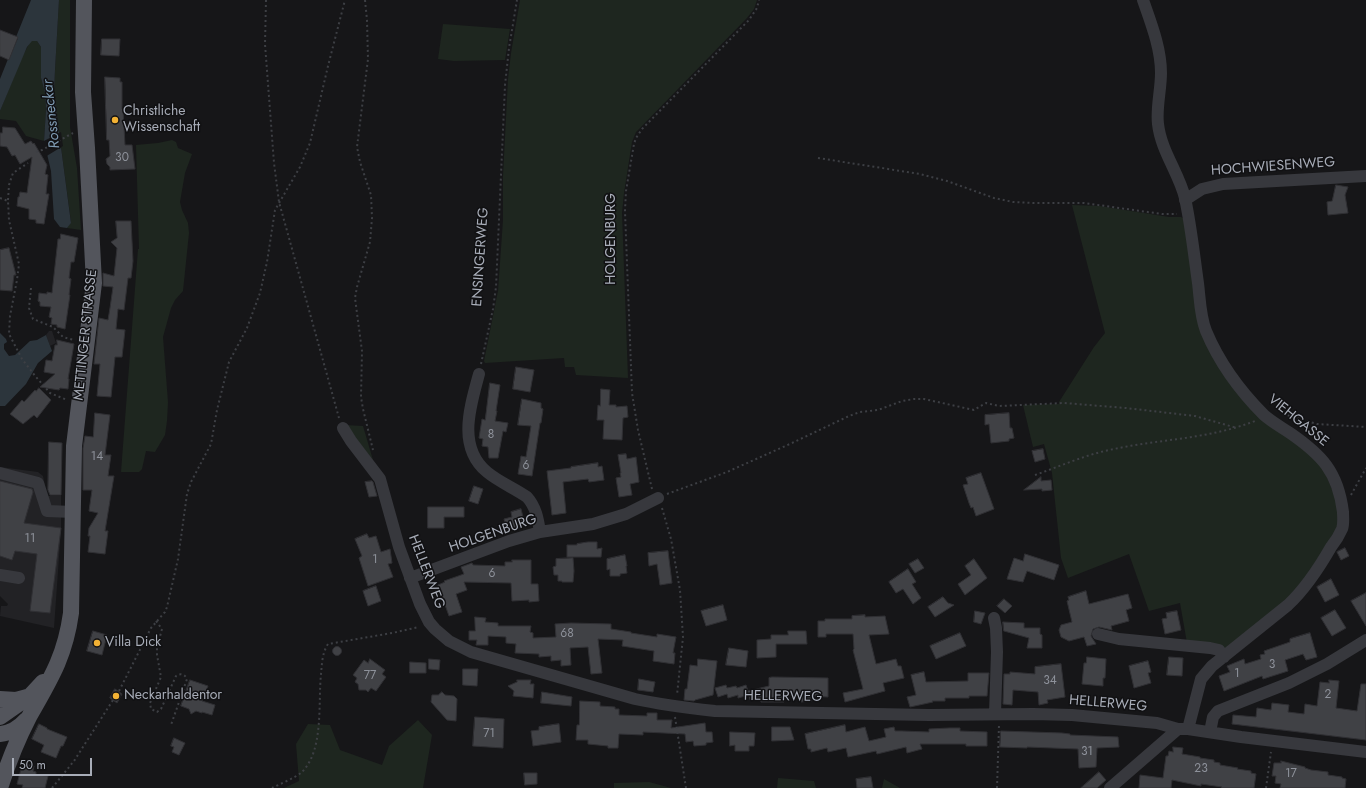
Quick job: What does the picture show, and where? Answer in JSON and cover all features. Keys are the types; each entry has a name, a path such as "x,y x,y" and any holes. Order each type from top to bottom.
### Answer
{"main road":[{"name":"METTINGER STRASSE","path":"0,788 13,750 29,718 46,690 56,668 65,644 71,613 74,446 93,294 94,272 83,92 84,0"},
{"name":"METTINGER STRASSE","path":"0,717 30,696 56,668"},
{"path":"0,699 16,700 30,696"},
{"name":"METTINGER STRASSE","path":"0,734 11,732 29,718"}],"street":[{"name":"VIEHGASSE","path":"1143,0 1155,37 1160,62 1159,130 1161,139 1186,200 1200,300 1206,331 1231,374 1266,417 1306,445 1327,465 1334,480 1343,512 1341,532 1318,568 1300,592 1288,605 1209,669 1201,678 1183,729"},
{"name":"HOCHWIESENWEG","path":"1186,200 1202,189 1218,185 1366,176"},
{"path":"479,374 472,401 469,421 468,441 470,449 476,460 487,472 527,497 536,512 540,532"},
{"name":"HELLERWEG","path":"343,428 351,442 380,479 395,533 410,578 429,622 449,641 471,652 635,699 715,711 928,715 1053,714 1157,723 1183,729 1366,752"},
{"path":"0,473 38,483 47,511 73,512"},
{"name":"HOLGENBURG","path":"410,578 508,541 540,532 586,525 616,518 657,499"},
{"path":"0,574 19,578"},
{"path":"994,618 997,652 998,714"},
{"path":"1098,634 1124,639 1210,648 1219,650 1224,657"},
{"path":"1210,732 1213,717 1218,711 1289,684 1332,661 1366,640"},
{"path":"1110,788 1183,729"}],"path":[{"path":"266,0 265,44 274,163 279,202 328,382 343,428"},
{"path":"119,692 151,628 165,612 170,597 178,559 187,494 191,482 211,444 217,410 229,362 247,328 260,293 267,262 274,215 279,202 305,158 315,125 345,0"},
{"path":"365,0 368,27 368,59 357,147 360,162 371,195 372,218 370,242 355,298 362,351 362,409 374,456"},
{"name":"ENSINGERWEG","path":"479,374 493,309 496,287 505,85 509,48 517,0"},
{"name":"HOLGENBURG","path":"657,499 634,409 630,376 625,211 626,191 634,144 642,129 749,20 757,8 759,0"},
{"path":"36,152 72,134"},
{"path":"818,158 920,174 947,181 994,198 1013,202 1084,203 1162,214 1187,214"},
{"path":"28,163 13,173 9,185 9,220 19,264 8,332 16,349 33,374 50,393 79,405"},
{"path":"0,198 8,201"},
{"path":"31,288 29,308 35,320 53,327 65,338 87,342"},
{"path":"686,788 675,717 683,637 680,590 671,539 657,499 727,472 849,416 878,410 911,399 924,399 974,410 986,403 998,406 1064,403 1186,415 1204,418 1237,428"},
{"path":"1035,475 1108,450 1199,437 1237,428 1278,413 1316,424 1366,427"},
{"path":"1343,512 1366,468"},
{"path":"156,621 162,629 157,648 162,677 150,703 151,710 157,712 161,709 176,676 182,674 187,679 172,725"},
{"path":"272,788 301,773 310,761 318,733 320,686 323,660 328,644 392,633 419,627 429,622"},
{"path":"52,788 74,761 113,700"},
{"path":"997,788 998,714"},
{"path":"1266,788 1272,741"}],"shaded area":[{"path":"59,0 70,0 70,127 77,168 81,230 67,228 71,222 54,94"},
{"path":"520,0 757,0 754,9 747,18 636,132 632,142 622,213 628,378 576,375 574,367 565,367 564,358 485,363 484,361 498,291 503,220 503,176 508,79"},
{"path":"443,24 510,29 505,60 454,61 438,59"},
{"path":"32,40 37,41 41,47 41,78 45,93 46,109 44,141 26,136 16,121 0,119 0,111 21,59"},
{"path":"172,140 176,142 178,148 192,154 185,173 180,202 188,223 189,233 183,291 175,300 171,308 163,337 168,402 165,435 155,452 146,451 142,469 139,472 121,472 139,249 136,145"},
{"path":"1072,205 1100,206 1169,217 1181,217 1186,220 1198,306 1226,372 1320,461 1338,503 1338,527 1297,591 1227,649 1187,643 1180,603 1149,611 1129,554 1068,578 1061,558 1052,473 1044,444 1033,447 1023,405 1059,404 1094,347 1105,333"},
{"path":"49,331 52,331 56,343 50,346 46,335"},
{"path":"345,425 363,426 373,460"},
{"path":"0,467 38,472 43,476 47,496 61,496 61,529 54,628 0,616 1,606 7,606 8,604 0,596"},
{"path":"418,720 432,735 423,788 284,788 299,781 296,744 308,724 330,725 340,750 382,765 389,746"},
{"path":"778,778 814,781 816,788 777,788"},
{"path":"884,779 900,788 882,788"},
{"path":"649,782 671,788 614,788 614,783"}],"water":[{"name":"Rossneckar","path":"31,0 59,0 54,94 71,223 67,228 60,227 54,219 51,171 44,141 46,109 45,93 41,78 41,47 37,41 32,41 27,47 0,111 0,79 18,38 16,37"},
{"path":"0,333 6,339 7,342 4,344 4,349 9,356 15,355 30,341 37,340 46,335 52,351 38,363 26,384 5,406 0,406"}],"pier":[{"path":"61,132 63,146 45,157 42,142"}],"building":[{"path":"0,30 18,37 9,60 0,56"},
{"path":"102,39 120,39 119,56 101,55"},
{"path":"105,77 120,78 120,82 122,82 122,109 125,145 132,145 135,169 110,170 110,167 107,164 106,159 110,156 109,140 107,140"},
{"path":"3,127 15,128 25,144 31,141 33,144 34,143 47,165 45,174 48,175 46,194 49,194 44,224 36,223 36,220 29,219 29,209 17,206 20,192 27,193 32,157 20,164 15,155 12,156 7,147 0,146 0,133 2,133"},
{"path":"1336,185 1348,187 1345,195 1348,213 1328,215 1327,202 1332,201"},
{"path":"116,221 131,221 133,261 131,278 128,278 124,310 118,309 116,329 125,330 122,357 115,357 111,397 97,396 100,364 94,364 99,318 108,320 110,308 113,287 103,286 103,273 114,276 117,248 111,242 117,238"},
{"path":"61,234 78,238 74,262 71,262 69,278 71,279 70,295 65,329 51,324 52,318 49,317 51,307 40,306 40,302 38,301 39,293 52,293 58,239 60,239"},
{"path":"9,248 16,275 14,275 12,291 0,290 0,250"},
{"path":"57,340 74,344 68,379 68,389 60,388 59,390 40,387 55,374 44,372 46,360 52,361"},
{"path":"516,367 534,370 530,392 513,389"},
{"path":"490,383 500,385 495,421 508,423 506,432 503,431 498,458 489,458 488,447 482,446 483,439 479,438 482,419 485,420"},
{"path":"39,388 51,400 37,418 34,415 23,424 10,414 22,400 24,402 35,390 36,391"},
{"path":"601,389 610,390 609,405 616,405 616,407 627,406 628,417 623,418 622,440 603,439 604,420 597,420"},
{"path":"522,399 541,403 541,408 543,409 532,476 518,474 521,456 526,457 531,426 518,425"},
{"path":"95,413 110,415 105,455 111,455 108,476 114,476 105,531 108,531 105,554 88,552 90,536 88,536 89,528 98,513 89,511 92,490 83,490 83,448 85,436 93,437"},
{"path":"1009,413 1010,428 1012,428 1014,438 1009,439 1009,441 991,443 989,424 985,425 985,415"},
{"path":"49,442 62,443 61,495 50,495 48,490"},
{"path":"1043,449 1045,459 1035,462 1032,451"},
{"path":"626,454 627,459 636,457 639,482 630,484 632,495 619,497 616,478 621,477 621,473 618,455"},
{"path":"598,463 598,467 602,466 604,480 589,482 588,479 563,482 566,513 552,515 547,471"},
{"path":"981,473 994,509 976,516 973,507 971,508 963,485 968,484 966,478"},
{"path":"1041,477 1041,481 1051,480 1052,490 1024,490"},
{"path":"0,481 32,489 33,492 24,523 61,528 50,613 30,611 37,554 15,551 12,560 0,556"},
{"path":"372,481 377,496 369,497 365,482"},
{"path":"474,486 483,489 478,504 469,501"},
{"path":"428,507 464,507 464,517 444,517 444,528 428,528"},
{"path":"521,509 525,525 507,530 504,519 512,517 511,512"},
{"path":"367,534 369,538 376,536 381,552 390,549 392,563 388,564 393,577 368,586 359,558 362,556 355,539"},
{"path":"588,542 597,542 597,549 602,548 601,557 567,557 567,545 577,545"},
{"path":"1345,548 1349,556 1341,560 1337,552"},
{"path":"668,551 672,583 660,585 657,564 649,566 648,553"},
{"path":"1025,554 1059,565 1054,580 1027,571 1023,582 1007,579 1014,558 1023,561"},
{"path":"625,555 627,573 620,574 620,576 610,576 610,569 607,570 607,559"},
{"path":"573,558 573,582 558,581 558,575 554,575 553,567 556,566 556,559"},
{"path":"918,559 924,568 915,573 909,564"},
{"path":"974,559 987,578 965,595 958,584 971,575 965,566"},
{"path":"512,560 531,560 531,584 538,584 539,601 512,601 511,583 464,582 467,590 456,594 462,612 449,616 438,585 445,582 444,581 464,574 461,567 472,563 473,565 505,566 505,562 512,562"},
{"path":"908,569 916,582 912,584 921,598 913,604 903,589 896,593 889,582"},
{"path":"1331,579 1339,595 1325,602 1317,587"},
{"path":"376,586 381,601 368,606 363,591"},
{"path":"1086,591 1089,604 1128,594 1132,608 1126,610 1129,621 1111,626 1112,630 1099,627 1093,629 1091,636 1096,644 1087,646 1084,637 1069,641 1061,637 1059,630 1061,625 1072,622 1067,601 1069,600 1068,597"},
{"path":"1366,593 1366,626 1351,601"},
{"path":"943,597 948,603 954,605 935,617 928,607"},
{"path":"1004,599 1012,606 1005,613 997,606"},
{"path":"723,605 727,620 706,626 701,611"},
{"path":"1335,610 1346,628 1332,636 1321,618"},
{"path":"975,611 985,613 981,624 974,622"},
{"path":"1177,611 1181,630 1165,634 1162,619 1167,618 1166,613"},
{"path":"865,615 865,617 885,616 889,634 869,635 876,664 896,659 898,666 901,666 904,678 883,683 885,691 845,702 843,693 863,689 853,650 853,634 826,634 826,637 818,637 818,621 825,621 825,619 852,619 852,616"},
{"path":"475,617 486,618 485,622 498,623 498,626 531,626 530,632 533,633 533,638 556,637 555,624 571,623 611,624 611,629 631,633 657,637 657,634 676,637 673,653 675,653 674,664 653,661 654,651 622,646 623,640 598,639 602,673 591,674 588,647 570,648 571,665 561,666 561,660 551,661 551,656 539,657 539,654 515,653 516,644 506,643 506,637 488,636 488,645 476,645 477,640 469,640 469,631 475,631"},
{"path":"1003,622 1024,623 1024,628 1040,628 1040,634 1042,635 1042,648 1027,648 1029,638 1004,631"},
{"name":"Villa Dick","path":"93,631 107,635 102,655 87,651"},
{"path":"788,631 806,631 807,644 776,644 776,657 757,658 757,640 771,639 771,635 788,635"},
{"path":"960,633 966,646 936,659 930,646"},
{"path":"1310,633 1317,657 1306,660 1303,654 1285,660 1288,671 1263,679 1262,676 1224,691 1219,676 1230,672 1227,666 1244,659 1245,664 1261,659 1260,655 1265,654 1264,651 1290,642 1290,639"},
{"path":"337,646 342,651 337,656 332,651"},
{"path":"729,648 748,651 746,667 726,665"},
{"path":"1087,657 1106,659 1103,686 1082,684 1084,663 1086,663"},
{"path":"1169,657 1183,658 1182,676 1167,675"},
{"path":"370,659 385,670 382,674 386,677 376,691 371,688 368,692 366,690 359,690 358,684 355,682 357,678 353,675 364,660 368,663"},
{"path":"429,659 440,660 439,670 429,669"},
{"path":"698,659 717,661 713,695 694,701 684,700 690,665 697,666"},
{"path":"1148,661 1151,672 1148,673 1151,683 1134,688 1129,666"},
{"path":"410,662 426,663 426,673 410,673"},
{"path":"1061,664 1065,697 1047,700 1048,703 1039,705 1038,692 1013,690 1012,705 1003,704 1004,674 1010,674 1010,672 1035,674 1035,667"},
{"path":"463,669 478,669 477,686 463,685"},
{"path":"924,672 926,682 968,681 968,673 989,673 987,696 945,698 945,701 932,701 933,702 910,707 907,697 916,695 911,675"},
{"path":"769,678 828,678 828,697 811,696 812,701 801,702 800,696 782,695 784,702 761,702 760,697 750,700 749,695 738,698 738,695 728,698 727,694 718,697 715,688 726,685 727,688 736,686 737,688 746,685 748,691 769,686"},
{"path":"639,679 655,682 653,692 638,690"},
{"path":"190,680 208,686 202,701 215,705 212,715 196,711 191,714 189,709 181,706"},
{"path":"517,680 531,680 530,684 534,684 533,698 513,696 514,691 508,686 517,682"},
{"path":"1329,680 1339,681 1336,708 1357,711 1361,684 1366,684 1366,740 1232,724 1233,715 1256,717 1257,708 1271,710 1272,703 1289,705 1288,712 1304,714 1305,704 1317,706 1320,682 1329,683"},
{"name":"Neckarhaldentor","path":"115,689 122,694 117,703 110,698"},
{"path":"442,692 445,695 454,696 457,699 456,721 447,720 431,702 432,695 438,695"},
{"path":"542,692 572,697 571,706 541,703"},
{"path":"580,701 600,702 600,706 615,707 615,709 619,709 619,715 647,716 647,713 657,713 657,720 672,720 671,728 705,723 706,732 712,732 713,742 706,743 706,745 694,746 693,741 686,742 685,734 643,732 643,735 619,734 618,748 608,748 608,746 588,744 588,740 576,740 577,725 579,725"},
{"path":"475,717 504,719 503,748 473,746"},
{"path":"39,724 67,737 56,758 41,752 44,745 32,739"},
{"path":"559,724 561,742 533,746 531,731 539,730 539,727"},
{"path":"845,725 846,732 865,727 869,741 886,737 884,729 894,727 895,731 929,732 929,729 960,728 960,731 987,732 987,746 966,746 966,744 920,744 922,749 907,753 906,747 877,754 876,751 848,757 846,748 828,752 827,748 811,752 811,749 808,749 805,734"},
{"path":"772,727 790,727 794,740 772,741"},
{"path":"1001,731 1118,737 1119,747 1097,748 1096,767 1079,768 1078,749 1000,747"},
{"path":"730,732 755,733 754,746 749,746 749,751 735,751 735,745 730,746"},
{"path":"174,738 185,743 179,755 172,752 174,747 171,746"},
{"path":"1173,747 1183,748 1182,754 1214,760 1214,762 1220,763 1220,765 1251,771 1251,773 1256,774 1254,788 1221,788 1222,787 1201,784 1201,786 1172,780 1171,788 1139,788 1140,775 1163,778 1166,756 1168,756 1169,751 1173,752"},
{"path":"1281,761 1311,770 1328,772 1328,775 1342,777 1346,779 1345,788 1280,788 1281,784 1275,783 1276,776 1272,776 1274,763 1281,763"},
{"path":"25,764 34,766 33,771 36,772 36,775 48,776 45,788 22,788 23,785 17,784 21,769 24,769"},
{"path":"1099,772 1106,780 1097,788 1081,788"},
{"path":"524,773 537,773 537,784 525,785"},
{"path":"871,777 873,788 857,788 856,779"}],"place":[{"name":"Christliche Wissenschaft","path":"115,120"},
{"name":"Villa Dick","path":"97,643"},
{"name":"Neckarhaldentor","path":"116,696"}]}
